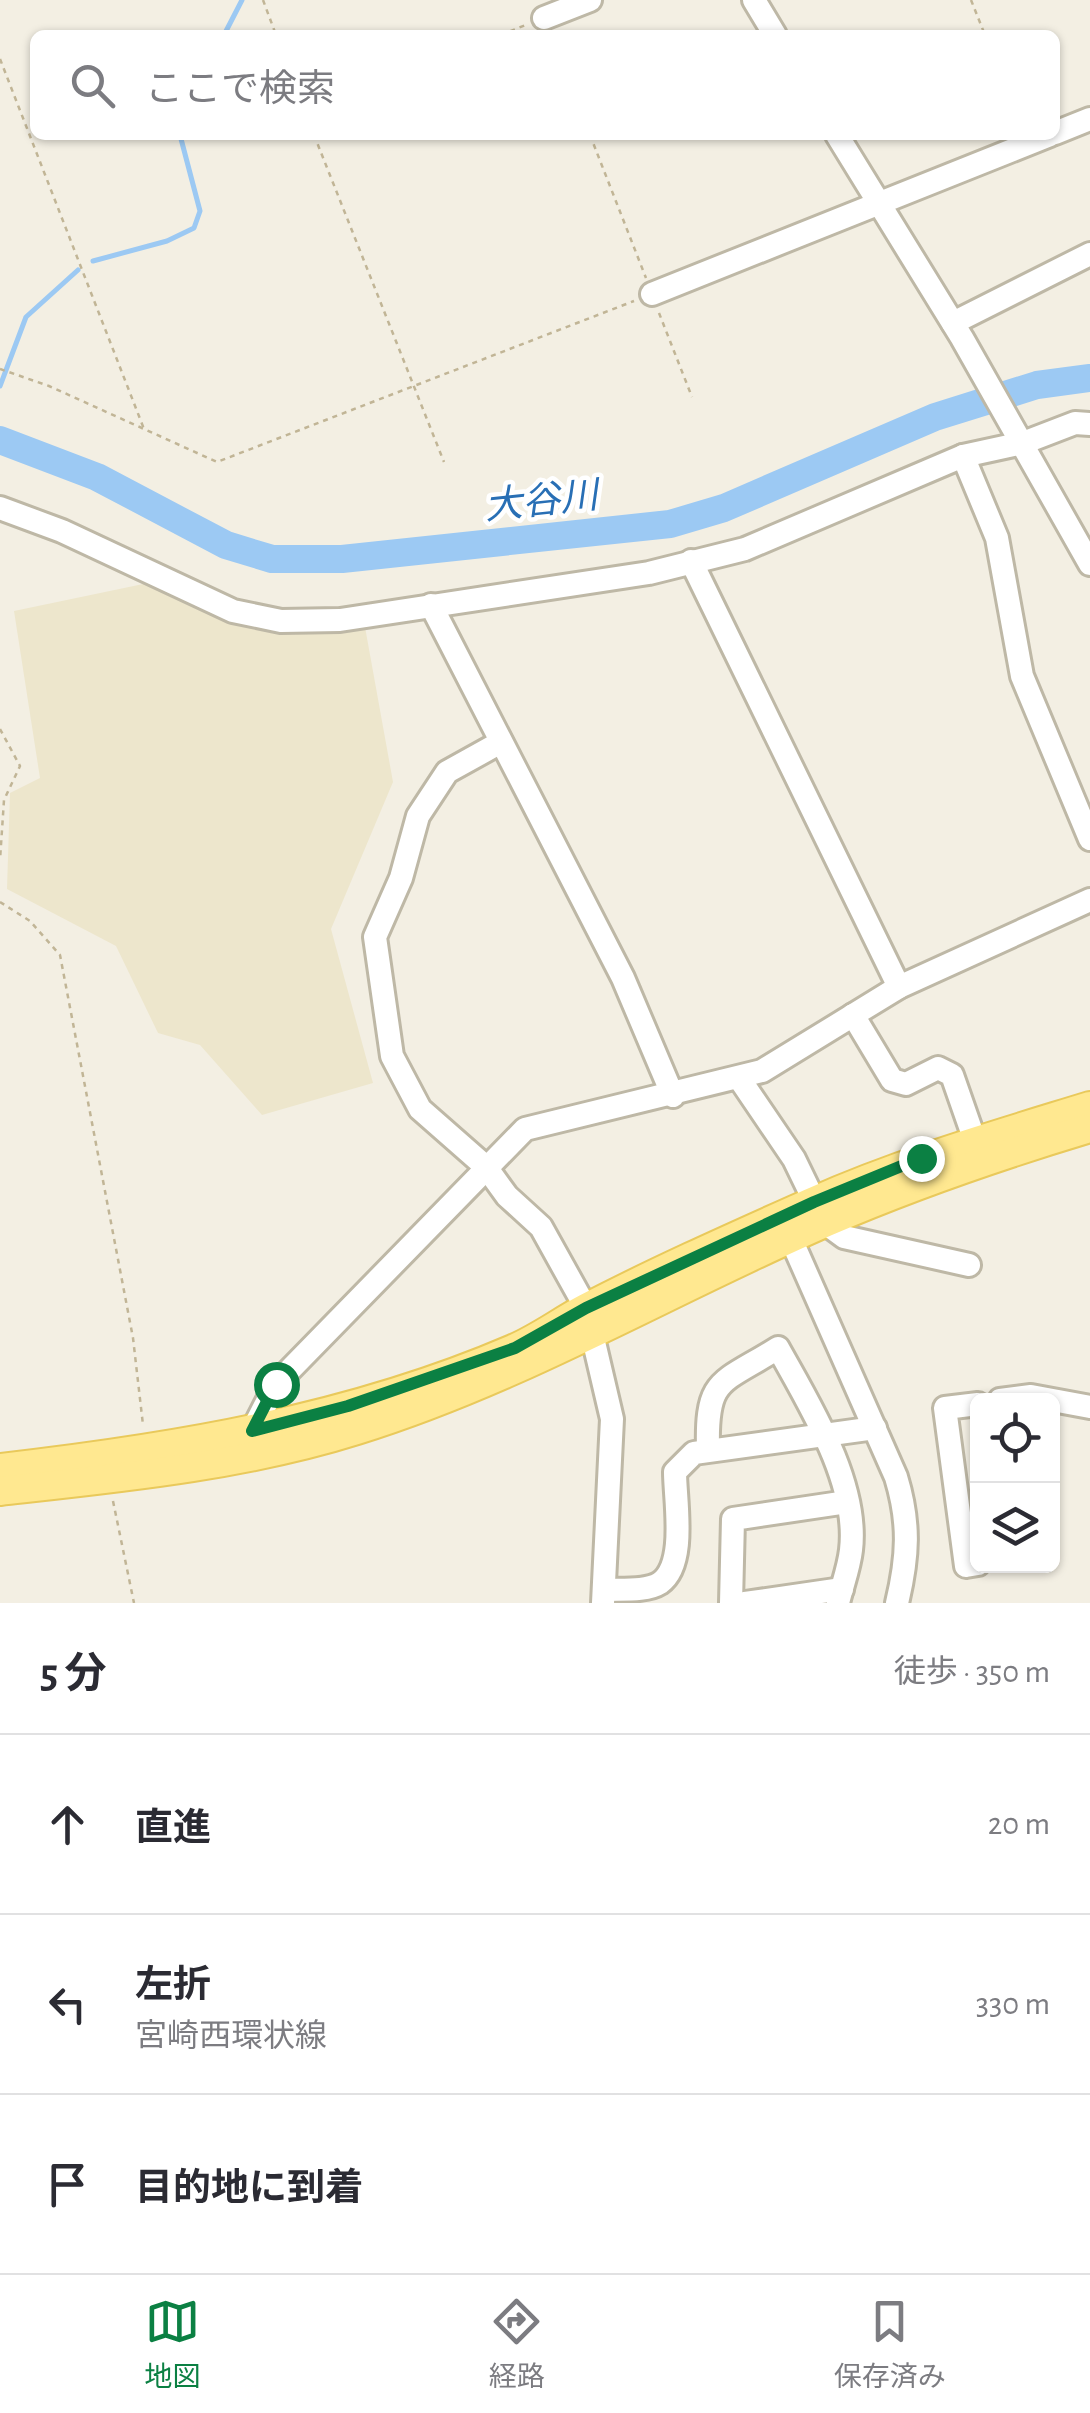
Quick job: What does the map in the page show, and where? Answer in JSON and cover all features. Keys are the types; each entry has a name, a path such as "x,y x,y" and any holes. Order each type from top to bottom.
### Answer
{"main road":[{"path":"0,1491 108,1480 355,1431 467,1391 587,1321 819,1212 921,1158 1090,1106"},
{"path":"0,1468 146,1451 252,1431 348,1406 587,1321 791,1239 819,1212 1090,1128"}],"street":[{"path":"544,18 590,0"},
{"path":"754,0 773,30"},
{"path":"1060,131 1090,119"},
{"path":"840,140 958,330 1090,564"},
{"path":"652,294 1037,140"},
{"path":"958,330 1090,254"},
{"path":"0,508 62,531 233,611 281,621 340,620 650,573 745,549 1016,433 1090,424"},
{"path":"964,456 998,538 1022,676 1044,738 1090,840"},
{"path":"691,561 899,987"},
{"path":"431,605 623,978 673,1096"},
{"path":"500,742 447,772 418,816 400,878 375,937 392,1056 420,1110 486,1166 507,1196 541,1227 587,1321 612,1418 604,1596 659,1584 668,1574 675,1556 675,1472 694,1453 875,1428"},
{"path":"252,1431 276,1384 526,1129 673,1096 762,1071 899,987 1090,900"},
{"path":"853,1015 892,1080 906,1084 938,1068 952,1075 976,1141"},
{"path":"739,1078 794,1158 819,1212 844,1238 969,1265"},
{"path":"791,1239 875,1428 907,1513 909,1544 897,1603"},
{"path":"708,1449 706,1404 720,1384 778,1348 826,1434 847,1502 852,1548 840,1596 745,1603"},
{"path":"1060,1401 1090,1406"},
{"path":"970,1405 945,1408 966,1566 970,1565"},
{"path":"731,1603 733,1519 847,1502"}],"path":[{"path":"263,0 274,30"},
{"path":"970,0 983,30"},
{"path":"514,30 544,18"},
{"path":"0,59 30,136"},
{"path":"31,140 144,430"},
{"path":"316,140 444,462"},
{"path":"592,140 692,397"},
{"path":"0,369 49,386 217,462 652,294"},
{"path":"0,729 20,766 4,800 0,860"},
{"path":"0,902 30,921 60,955 132,1338 146,1451"},
{"path":"108,1480 134,1603"}],"shaded area":[{"path":"148,583 263,629 365,627 393,782 331,929 373,1083 262,1115 200,1045 158,1033 116,946 7,889 10,793 40,778 14,611"}],"waterway":[{"path":"227,30 242,0"},
{"path":"93,261 167,241 194,228 200,211 181,140"},
{"path":"0,386 26,317 78,270"},
{"name":"大谷川","path":"0,440 97,477 226,545 272,559 342,559 670,524 724,508 935,417 1037,385 1090,378"}],"route":[{"path":"276,1384 252,1431 348,1406 515,1348 586,1308 814,1202 921,1158"}]}
